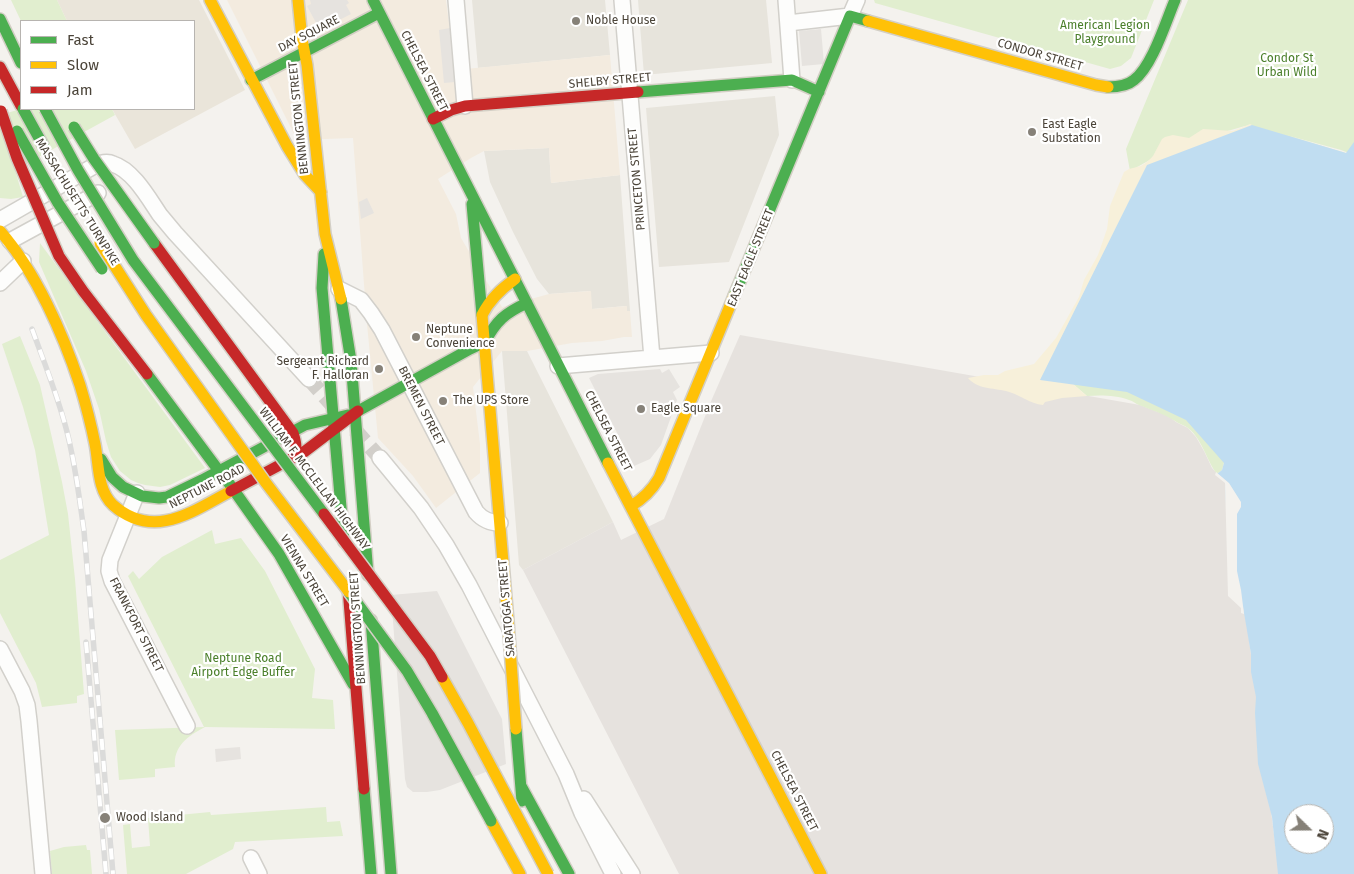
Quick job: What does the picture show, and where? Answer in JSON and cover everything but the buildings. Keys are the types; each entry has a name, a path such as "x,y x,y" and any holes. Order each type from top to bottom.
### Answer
{"main road":[{"path":"210,0 251,80 303,174 321,192"},
{"name":"BENNINGTON STREET","path":"298,0 325,234 322,288 372,874"},
{"name":"CHELSEA STREET","path":"372,0 558,366 821,874"},
{"name":"CONDOR STREET","path":"850,16 1096,85 1119,87 1134,81 1147,67 1174,0"},
{"name":"DAY SQUARE","path":"251,80 380,13"},
{"name":"EAST EAGLE STREET","path":"631,506 649,493 658,480 850,16"},
{"path":"0,19 20,61"},
{"path":"0,67 20,103"},
{"path":"792,80 819,92"},
{"name":"SHELBY STREET","path":"433,119 451,110 465,106 792,80"},
{"name":"MASSACHUSETTS TURNPIKE","path":"1,107 62,209 107,276"},
{"name":"VIENNA STREET","path":"1,107 17,158 59,256 82,291 234,489 283,560 357,691"},
{"path":"24,110 49,156"},
{"name":"WILLIAM F. MCCLELLAN HIGHWAY","path":"46,110 78,170 133,260 430,656 457,702 548,874"},
{"path":"67,117 154,244 292,432 296,442 292,458"},
{"path":"59,173 83,215"},
{"name":"SARATOGA STREET","path":"471,194 528,864"},
{"path":"92,230 176,358 270,489 407,671 520,874"},
{"name":"BENNINGTON STREET","path":"325,234 339,289 352,361 391,874"},
{"path":"5,236 23,261 53,317 68,351 85,405 96,451"},
{"path":"482,315 494,296 514,279"},
{"path":"116,288 176,358"},
{"path":"485,342 500,317 526,303"},
{"name":"NEPTUNE ROAD","path":"96,451 103,490 116,507 149,522 168,522 182,517 292,458 311,447 334,424 485,342"},
{"path":"204,450 222,450 248,435 266,422 272,403"},
{"name":"NEPTUNE ROAD","path":"96,451 117,482 137,494 154,498 168,497 305,425 334,424"},
{"path":"521,786 569,874"}],"street":[{"path":"456,0 465,106"},
{"name":"PRINCETON STREET","path":"622,0 652,358"},
{"path":"786,0 792,80"},
{"name":"EAST EAGLE STREET","path":"850,16 857,0"},
{"path":"788,23 850,16"},
{"path":"0,220 90,168 107,162 116,165 128,174 142,189 162,217 310,378"},
{"path":"5,236 109,188 131,191 162,217"},
{"path":"0,284 23,261"},
{"name":"BREMEN STREET","path":"339,289 361,300 371,312 476,512 487,521 500,523"},
{"path":"558,366 711,353"},
{"path":"380,458 421,508 476,598 566,774 582,814 613,874"},
{"name":"FRANKFORT STREET","path":"137,494 110,560 109,571 112,581 187,726"},
{"path":"0,649 22,691 27,705 43,874"},
{"path":"566,774 590,807 632,874"},
{"path":"251,858 259,874"}],"shaded area":[{"path":"57,0 199,0 245,90 135,149 113,110 195,110 195,20 67,20"},
{"path":"227,0 446,0 455,70 610,55 620,175 551,183 549,148 484,151 438,179 456,214 461,238 502,307 549,294 591,291 592,309 627,306 627,311 630,311 632,337 572,343 527,351 502,351 473,387 480,444 480,473 436,508 413,476 378,438 353,138 297,140"},
{"path":"310,0 347,0 349,3 346,5 351,14 320,30 307,6 311,4"},
{"path":"472,0 605,0 610,55 478,68"},
{"path":"638,0 766,0 772,63 644,75"},
{"path":"450,28 455,82 444,83 439,30"},
{"path":"821,29 824,64 802,66 799,31"},
{"path":"775,96 779,135 729,262 659,267 646,108"},
{"path":"549,148 551,183 620,175 630,311 627,311 626,306 592,309 590,291 549,294 537,279 513,232 490,182 484,151"},
{"path":"367,198 374,213 361,219 359,202"},
{"path":"740,335 1140,405 1170,417 1188,428 1196,437 1212,468 1225,481 1245,608 1276,850 1281,874 679,874 523,570 613,522 621,540 664,519"},
{"path":"502,351 527,351 613,522 523,570 519,565"},
{"path":"660,369 662,373 669,369 680,387 673,392 677,400 661,445 650,459 634,466 589,378 598,374"},
{"path":"437,591 502,719 506,764 440,790 413,792 407,787 405,779 391,595"},
{"path":"240,747 241,759 216,762 215,749"}],"green space":[{"path":"11,0 57,0 67,20 21,20"},
{"name":"American Legion Playground","path":"874,0 1154,0 1131,58 1121,66 1110,69 875,3"},
{"name":"Condor St Urban Wild","path":"1188,0 1354,0 1354,155 1286,135 1346,153 1222,470 1217,474 1201,444 1186,427 1162,414 1124,398 1087,396 1073,384 1245,126 1175,146 1130,171 1126,149"},
{"path":"20,109 112,110 115,115 15,170 23,197 11,199 0,198 0,115"},
{"path":"40,243 205,468 170,485 160,487 138,483 120,471 111,457 99,409 86,371 39,262"},
{"path":"20,336 40,385 68,514 84,694 77,696 77,703 42,707 36,683 0,613 0,560 49,535 35,450 2,344"},
{"name":"Neptune Road Airport Edge Buffer","path":"212,530 215,544 241,538 265,571 315,669 312,698 333,700 335,729 205,727 193,734 179,747 176,753 175,767 155,769 155,777 119,780 115,730 204,727 128,576 133,571 139,579 162,557"},
{"path":"326,807 327,822 340,821 343,836 235,842 233,849 186,874 127,874 123,825 130,824 132,848 150,846 148,818 210,812 211,815"},
{"path":"86,845 87,850 90,850 92,874 52,874 50,851 64,847"}],"sand":[{"path":"1250,124 1252,125 1244,137 1073,384 1087,396 1062,398 1045,402 1043,405 1034,403 1011,392 986,388 972,382 968,378 998,375 1005,371 1034,364 1056,338 1079,297 1084,280 1098,255 1107,229 1110,206 1124,172 1141,166 1148,161 1165,137 1173,135 1189,138 1203,129 1233,131"}],"water":[{"path":"1252,125 1346,153 1354,142 1354,874 1278,874 1272,817 1258,764 1256,697 1243,607 1230,596 1225,481 1217,474 1222,470 1224,463 1186,420 1127,392 1040,380 1147,165"}],"pier":[{"path":"1216,472 1229,483 1241,502 1241,507 1237,514 1237,571 1244,614 1241,613 1241,608 1228,596 1225,483 1215,475"}],"tunnel":[{"path":"309,379 333,406"},
{"path":"355,430 380,458"}],"railway":[{"path":"32,329 50,378 69,440 84,531 113,874"},
{"path":"86,642 106,874"}],"traffic: fast":[{"path":"373,0 608,463"},
{"path":"1108,87 1128,84 1141,74 1153,55 1175,0"},
{"path":"251,80 379,13"},
{"path":"734,296 850,16 868,21"},
{"path":"0,19 20,61"},
{"path":"638,92 792,80 819,92"},
{"path":"24,110 44,147"},
{"path":"46,110 78,170 133,260 324,514"},
{"path":"74,127 94,159 154,243"},
{"path":"17,131 58,203 102,269"},
{"path":"472,204 482,315"},
{"path":"324,254 322,288 344,542"},
{"path":"341,299 351,361 368,575"},
{"path":"485,342 493,328 502,318 527,303"},
{"path":"358,411 485,342"},
{"path":"147,374 219,471"},
{"path":"101,459 112,477 123,487 142,496 167,497 305,425 348,415"},
{"path":"226,479 279,554 353,684"},
{"path":"349,592 407,671 491,821"},
{"path":"371,620 391,874"},
{"path":"516,729 522,801"},
{"path":"521,786 569,874"},
{"path":"364,789 371,874"}],"traffic: slow":[{"path":"210,0 287,146 305,175 321,192"},
{"path":"298,0 325,234 341,299"},
{"path":"868,21 1108,87"},
{"path":"0,231 13,247 37,284 57,325 80,385 95,444 101,484 113,505 128,516 143,521 158,522 188,514 231,491"},
{"path":"100,243 146,315 266,483 349,592"},
{"path":"508,621 482,315 496,295 515,279"},
{"path":"631,506 647,494 659,478 734,296"},
{"path":"608,463 821,874"},
{"path":"508,621 516,729"},
{"path":"442,677 548,874"},
{"path":"491,821 520,874"}],"traffic: jam":[{"path":"0,67 20,104"},
{"path":"433,119 451,110 465,106 638,92"},
{"path":"1,111 17,158 59,256 83,291 147,374"},
{"path":"154,243 293,433 296,446 292,458"},
{"path":"231,491 304,452 358,411"},
{"path":"324,514 430,656 442,677"},
{"path":"348,588 364,789"}],"place":[{"name":"Noble House","path":"576,21"},
{"name":"East Eagle Substation","path":"1032,132"},
{"name":"Neptune Convenience","path":"416,337"},
{"name":"Sergeant Richard F. Halloran","path":"379,369"},
{"name":"The UPS Store","path":"443,401"},
{"name":"Eagle Square","path":"641,409"},
{"name":"Wood Island","path":"105,818"}]}
